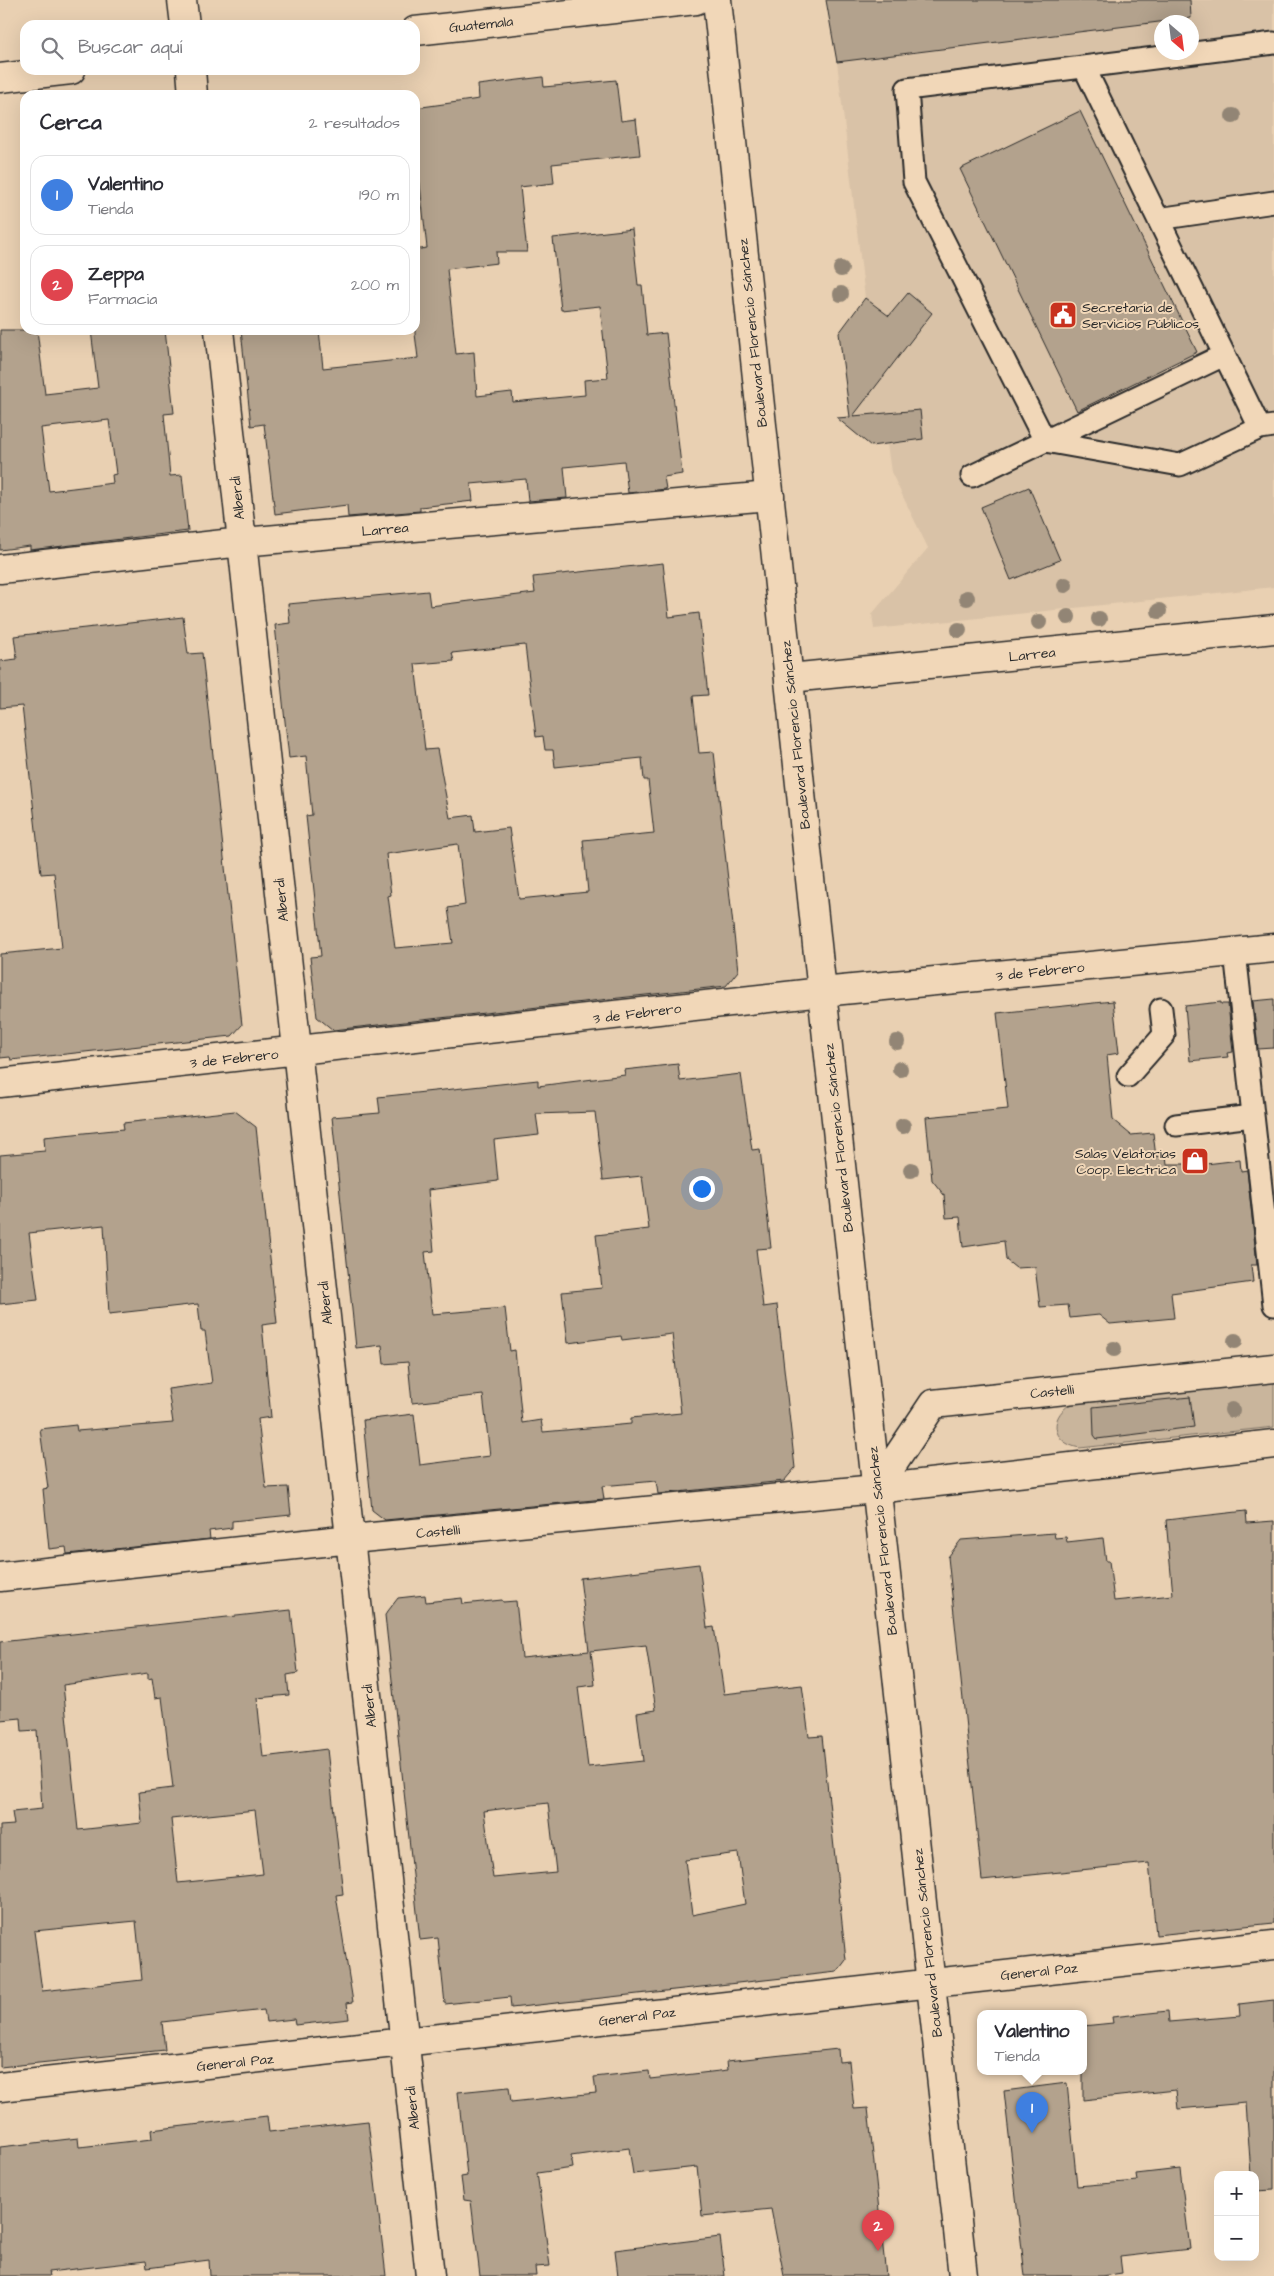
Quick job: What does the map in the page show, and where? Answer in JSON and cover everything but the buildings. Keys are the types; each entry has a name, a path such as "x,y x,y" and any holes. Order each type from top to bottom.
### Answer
{"street":[{"path":"182,0 184,20"},
{"name":"Guatemala","path":"420,30 696,0"},
{"name":"Boulevard Florencio Sánchez","path":"718,0 822,992 963,2276"},
{"path":"0,78 27,75"},
{"path":"191,75 193,90"},
{"name":"Alberdi","path":"220,335 430,2276"},
{"name":"Larrea","path":"0,570 242,542 770,496"},
{"name":"Larrea","path":"790,678 1274,629"},
{"name":"3 de Febrero","path":"0,1083 298,1052 822,992 1274,948"},
{"name":"Castelli","path":"876,1489 933,1404 1274,1368"},
{"name":"Castelli","path":"0,1577 351,1539 876,1489 1274,1444"},
{"name":"General Paz","path":"0,2087 1274,1945"}],"lane":[{"path":"1045,441 914,182 907,89 1274,43"},
{"path":"1045,441 1180,465 1267,427 1224,354 1084,67"},
{"path":"1158,219 1274,202"},
{"path":"972,476 1224,354"},
{"path":"1235,952 1253,1116 1269,1215 1274,1305"},
{"path":"1128,1076 1164,1035 1161,1010"},
{"path":"1176,1125 1253,1116"}],"shaded area":[{"name":"Secretaría de Servicios Públicos","path":"826,0 1274,0 1274,587 874,629 872,614 928,548 891,472 887,444 871,446 851,430 839,333 865,298 837,62"},
{"path":"1274,1381 1274,1427 1080,1448 1070,1445 1063,1440 1056,1428 1060,1414 1066,1407 1075,1402"}],"place":[{"name":"Secretaría de Servicios Públicos","path":"1063,315"},
{"name":"Salas Velatorias Coop. Electrica","path":"1195,1161"},
{"name":"Valentino","path":"1032,2133"},
{"name":"Zeppa","path":"878,2251"}]}
